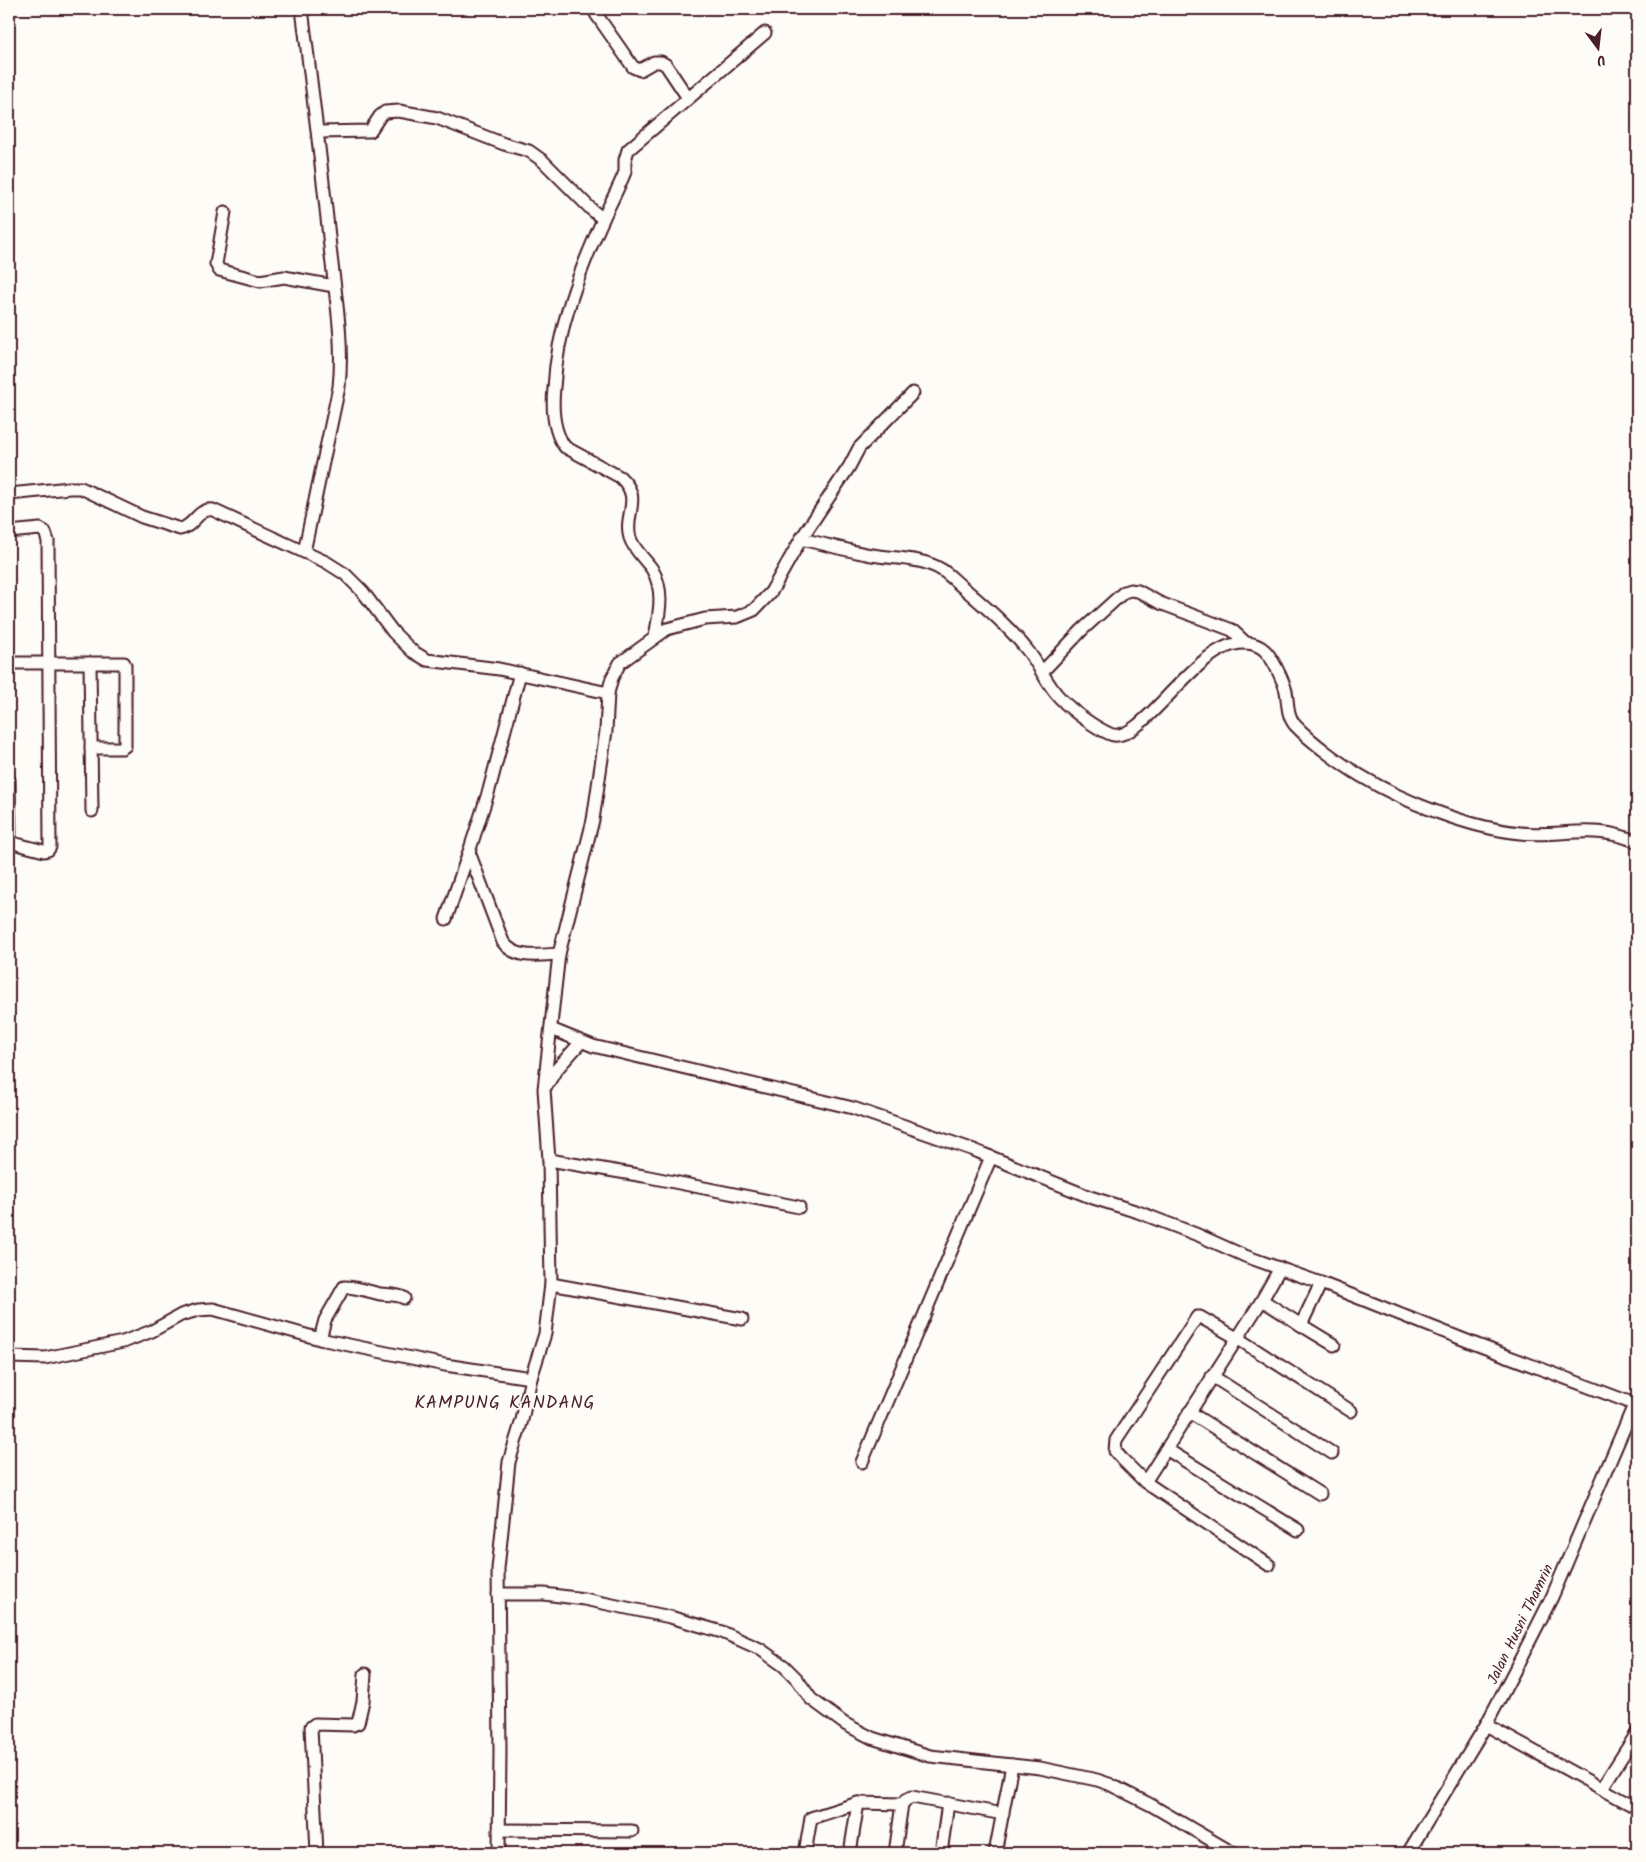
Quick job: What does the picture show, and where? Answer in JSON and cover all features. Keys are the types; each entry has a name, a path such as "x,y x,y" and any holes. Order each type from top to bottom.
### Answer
{"street":[{"path":"302,9 318,132 340,351 339,387 304,552"},
{"path":"596,14 633,67 640,70 654,62 661,62 666,65 688,98"},
{"path":"655,637 660,603 659,587 652,569 637,550 630,537 629,528 633,503 631,491 627,483 620,477 565,447 556,430 553,404 555,369 562,327 597,214 625,172 625,160 628,150 765,33"},
{"path":"318,132 370,131 380,116 390,111 437,118 537,155 597,214"},
{"path":"225,212 216,264 218,270 260,281 284,277 334,286"},
{"path":"499,1853 498,1570 509,1462 522,1420 531,1378 545,1334 551,1284 549,1160 544,1089 560,954 593,820 606,732 608,693 612,678 620,663 667,629 705,619 737,617 754,610 771,592 801,539 849,467 859,448 913,393"},
{"path":"9,494 81,488 142,517 180,529 190,525 202,511 207,509 213,510 326,562 345,574 363,592 393,632 412,650 427,660 499,669 608,693"},
{"path":"9,532 40,529 45,532 48,541 50,663 50,846 48,850 9,842 9,780"},
{"path":"801,539 871,555 916,560 941,570 1015,634 1059,698 1091,723 1113,736 1127,734 1144,722 1174,688 1205,659 1230,646 1246,643"},
{"path":"1042,672 1082,630 1124,592 1130,590 1138,591 1160,603 1232,630 1246,643 1263,648 1270,655 1285,689 1288,711 1294,724 1326,752 1360,776 1440,813 1481,826 1520,833 1600,831 1621,835 1637,842"},
{"path":"9,663 122,662 125,666 124,746 122,748 91,748"},
{"path":"90,663 92,811"},
{"path":"446,919 489,790 520,673"},
{"path":"469,852 503,942 507,948 521,955 560,954"},
{"path":"551,1029 582,1042 853,1108 991,1157 1090,1197 1138,1212 1484,1348 1636,1402"},
{"path":"544,1089 556,1070 582,1042"},
{"path":"862,1462 991,1157"},
{"path":"549,1160 644,1176 799,1208"},
{"path":"1145,1482 1262,1300 1280,1268"},
{"path":"1301,1325 1321,1283"},
{"path":"551,1284 742,1319"},
{"path":"320,1339 325,1320 344,1287 365,1289 404,1298"},
{"path":"1262,1300 1334,1346"},
{"path":"9,1357 45,1358 122,1342 152,1331 181,1315 198,1310 213,1309 320,1339 445,1364 531,1378"},
{"path":"1269,1566 1145,1482 1115,1451 1116,1440 1195,1318 1200,1317 1237,1338 1351,1411"},
{"path":"1212,1376 1332,1453"},
{"name":"Jalan Husni Thamrin","path":"1408,1853 1486,1725 1552,1597 1636,1402"},
{"path":"1189,1412 1320,1494"},
{"path":"1166,1449 1298,1530"},
{"path":"498,1594 544,1594 584,1598 670,1617 722,1632 760,1648 797,1679 811,1699 845,1724 872,1738 930,1756 1055,1770 1109,1784 1151,1805 1233,1853"},
{"path":"317,1853 311,1727 315,1724 353,1725 358,1723 363,1701 365,1674"},
{"path":"1486,1725 1637,1808"},
{"path":"1602,1788 1637,1733"},
{"path":"994,1853 1012,1765"},
{"path":"895,1853 902,1804 912,1797 1003,1814"},
{"path":"805,1853 811,1818 858,1803 902,1804"},
{"path":"850,1853 858,1803"},
{"path":"941,1853 948,1803"},
{"path":"500,1830 632,1830"}],"district":[{"name":"KAMPUNG KANDANG","path":"505,1402"}]}
